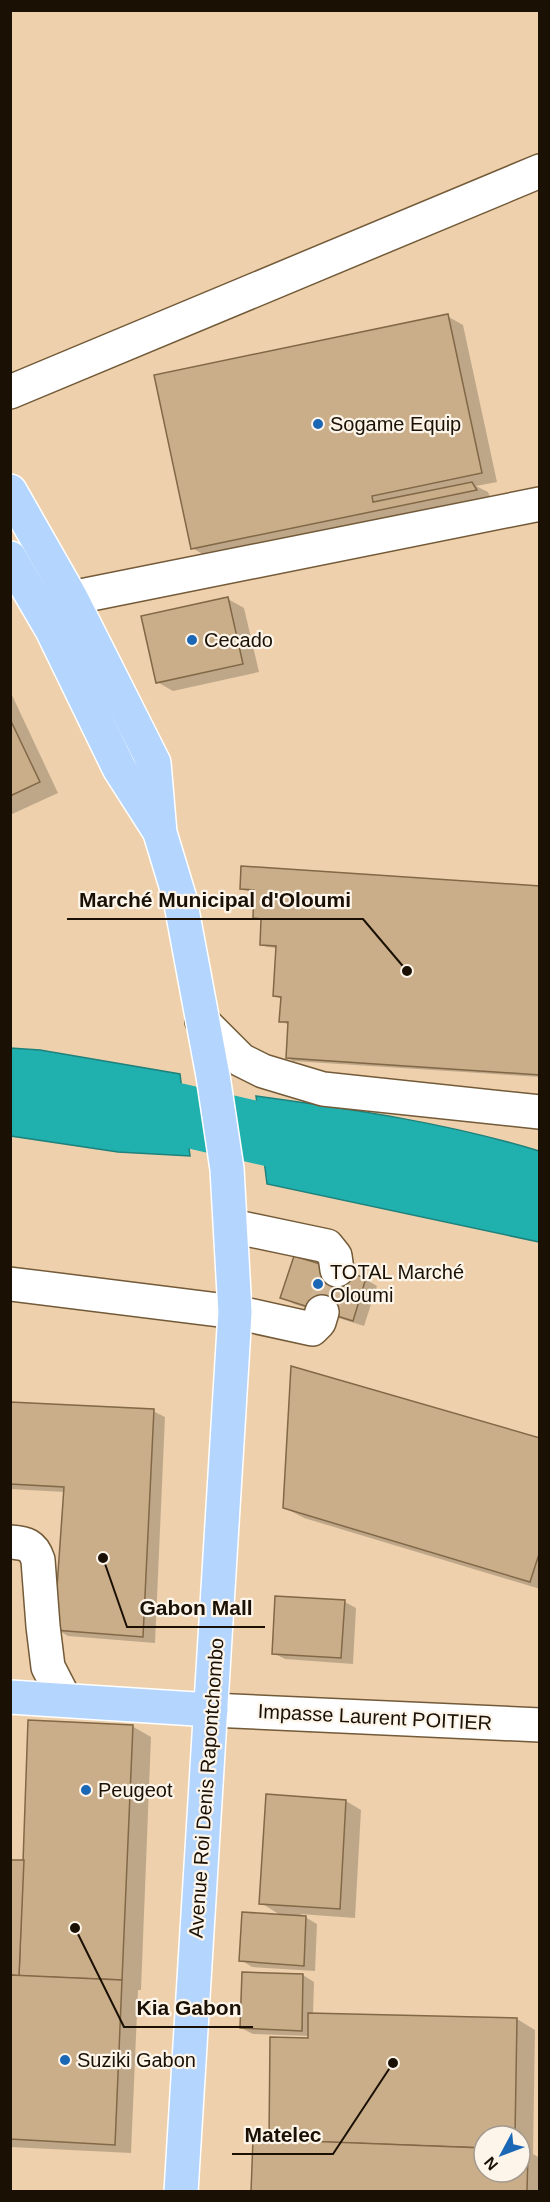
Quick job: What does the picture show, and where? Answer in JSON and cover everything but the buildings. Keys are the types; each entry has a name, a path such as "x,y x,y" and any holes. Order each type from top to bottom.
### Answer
{"main road":[{"path":"10,491 71,598 154,763 160,833"},
{"path":"10,558 52,630 119,768 160,833"},
{"name":"Avenue Roi Denis Rapontchombo","path":"160,833 180,899 213,1076 227,1169 232,1226 235,1312 181,2192"},
{"path":"10,1697 211,1710"}],"street":[{"path":"10,392 540,171"},
{"path":"71,598 540,504"},
{"path":"202,1021 241,1060 263,1071 323,1089 540,1112"},
{"path":"232,1226 327,1246 335,1256 337,1270"},
{"path":"10,1284 235,1312 312,1329 319,1322 322,1312"},
{"path":"10,1542 23,1543 34,1550 38,1560 48,1667 65,1700"},
{"name":"Impasse Laurent POITIER","path":"211,1710 540,1725"}],"water":[{"path":"10,1048 40,1050 180,1074 190,1156 118,1152 11,1136"},
{"path":"256,1096 435,1125 539,1151 539,1242 267,1184"}],"waterway":[{"path":"10,1085 177,1114 342,1152"}],"tunnel":[{"path":"322,1312 337,1270"}],"place":[{"name":"Sogame Equip","path":"318,424"},
{"name":"Cecado","path":"192,640"},
{"name":"Marché Municipal d'Oloumi","path":"407,971"},
{"name":"TOTAL Marché Oloumi","path":"318,1284"},
{"name":"Gabon Mall","path":"103,1558"},
{"name":"Peugeot","path":"86,1790"},
{"name":"Kia Gabon","path":"75,1928"},
{"name":"Suziki Gabon","path":"65,2060"},
{"name":"Matelec","path":"393,2063"}]}
